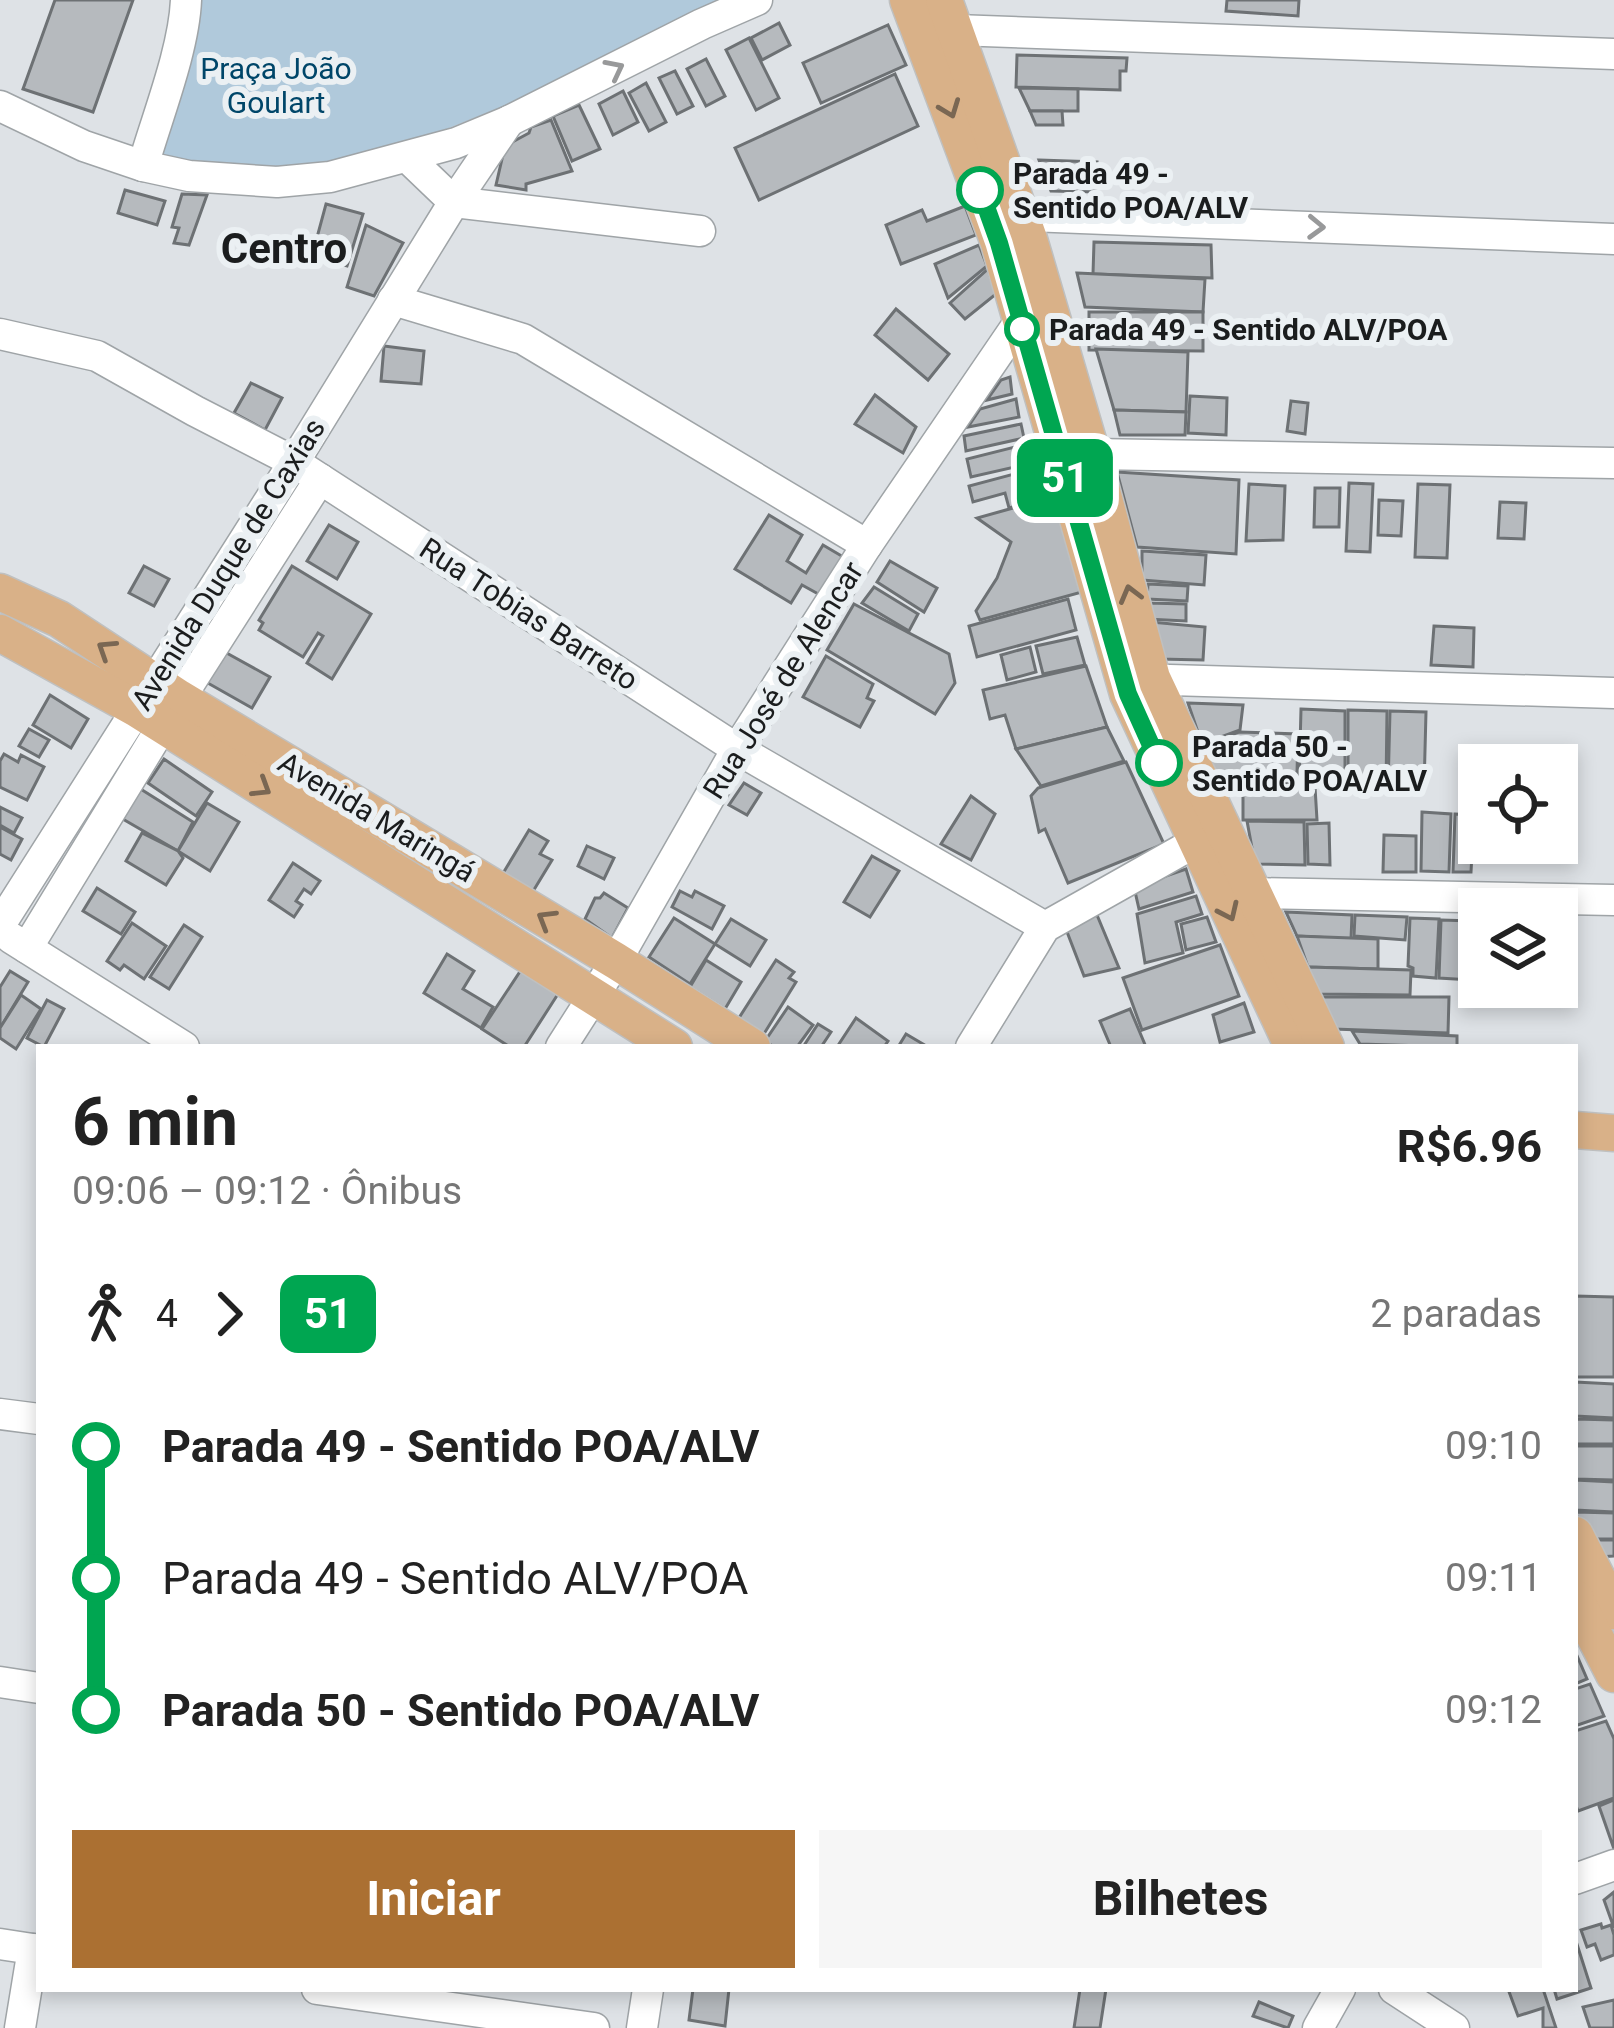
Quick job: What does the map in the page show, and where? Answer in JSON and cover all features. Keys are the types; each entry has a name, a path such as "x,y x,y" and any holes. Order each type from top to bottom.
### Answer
{"main road":[{"path":"908,0 1005,215 1093,454 1138,679 1326,1044"},
{"path":"950,15 1005,215 1020,321 1138,679 1196,842 1292,1044"},
{"name":"Avenida Maringá","path":"0,592 59,619 158,703 669,1044"},
{"name":"Avenida Maringá","path":"0,633 158,703 616,961 747,1044"},
{"path":"1578,1130 1614,1132"},
{"path":"1578,1541 1614,1611"},
{"path":"1578,1604 1614,1674"}],"street":[{"path":"143,166 181,34 186,0"},
{"path":"0,106 84,146 143,166 213,180 277,182 329,176 407,157 509,121 758,0"},
{"path":"950,15 1614,54"},
{"name":"Avenida Duque de Caxias","path":"0,928 158,703 307,470 393,300 509,121"},
{"path":"407,157 454,202 700,231"},
{"path":"1005,215 1614,239"},
{"path":"393,300 523,339 867,545"},
{"name":"Rua José de Alencar","path":"563,1044 616,961 737,748 867,545 1020,321"},
{"name":"Rua Tobias Barreto","path":"0,334 97,356 307,470 737,748 1045,928"},
{"path":"1093,454 1614,463"},
{"path":"1138,679 1614,693"},
{"name":"Avenida Duque de Caxias","path":"27,948 158,703"},
{"path":"973,1044 1045,928 1196,842"},
{"path":"1252,893 1614,900"},
{"path":"0,928 179,1044"},
{"path":"0,1414 36,1419"},
{"path":"0,1682 36,1688"},
{"path":"1578,1878 1614,1864"},
{"path":"0,1944 36,1950 20,2028"},
{"path":"338,1992 594,2028"},
{"path":"642,2028 648,1992"},
{"path":"1318,2028 1338,1992"},
{"path":"1399,1992 1454,2028"}],"green space":[{"name":"Praça João Goulart","path":"195,0 728,0 512,103 411,143 295,174 159,164"}],"building":[{"path":"55,0 133,0 93,112 23,89"},
{"path":"1227,0 1299,0 1298,16 1226,11"},
{"path":"779,23 790,45 762,60 751,38"},
{"path":"888,25 906,65 821,103 803,63"},
{"path":"749,38 779,98 756,110 726,50"},
{"path":"1017,55 1127,58 1126,71 1120,71 1120,90 1016,87"},
{"path":"706,59 725,96 706,106 687,69"},
{"path":"675,71 693,106 677,114 659,78"},
{"path":"895,74 918,126 759,200 735,148"},
{"path":"646,83 666,122 649,131 629,93"},
{"path":"1019,88 1078,89 1078,111 1030,111"},
{"path":"623,91 638,122 613,135 599,104"},
{"path":"579,105 600,149 572,161 553,116"},
{"path":"1030,111 1062,111 1063,125 1036,125"},
{"path":"551,120 572,171 526,184 526,190 496,185 505,146 529,133 531,127"},
{"path":"1039,160 1097,162 1096,192 1051,191"},
{"path":"125,190 165,201 157,225 118,213"},
{"path":"182,194 207,195 189,245 174,243 179,228 172,227"},
{"path":"326,204 363,214 347,266 312,256"},
{"path":"965,206 976,235 901,264 886,225 922,210 927,221"},
{"path":"366,225 403,243 374,296 347,287"},
{"path":"1094,242 1211,245 1212,278 1093,274"},
{"path":"979,245 987,266 948,298 935,264"},
{"path":"988,269 996,294 965,319 950,303"},
{"path":"1077,273 1205,279 1203,312 1085,307"},
{"path":"896,309 949,354 928,380 875,335"},
{"path":"1089,312 1203,312 1203,351 1089,350"},
{"path":"384,346 424,351 421,384 381,381"},
{"path":"1096,349 1188,352 1186,412 1114,410"},
{"path":"1010,377 1012,394 987,400 1001,380"},
{"path":"251,383 282,398 265,430 234,413"},
{"path":"875,395 916,427 903,453 855,424"},
{"path":"1190,396 1227,398 1226,435 1188,433"},
{"path":"1016,399 1019,417 968,427 980,409"},
{"path":"1291,401 1308,403 1305,434 1287,431"},
{"path":"1114,410 1186,412 1185,435 1120,435"},
{"path":"1021,424 1024,438 966,451 964,436"},
{"path":"1027,444 1032,463 971,477 967,459"},
{"path":"1033,469 1041,499 1009,508 1005,493 973,502 969,486"},
{"path":"1117,472 1239,480 1236,554 1137,547"},
{"path":"1349,483 1373,484 1370,552 1346,551"},
{"path":"1249,484 1285,486 1283,540 1246,541"},
{"path":"1418,484 1450,485 1447,558 1415,557"},
{"path":"1315,488 1340,488 1339,527 1314,527"},
{"path":"1056,496 1082,592 980,620 976,611 997,578 1011,542 977,518"},
{"path":"1379,500 1403,501 1401,536 1378,535"},
{"path":"1500,502 1526,503 1524,539 1498,538"},
{"path":"769,515 802,535 787,561 806,573 823,545 845,558 822,596 802,585 791,603 735,569"},
{"path":"329,525 358,542 337,579 307,561"},
{"path":"1142,551 1206,555 1204,585 1142,580"},
{"path":"890,561 937,588 924,612 877,582"},
{"path":"144,566 169,579 154,606 129,593"},
{"path":"292,566 371,614 332,679 307,663 323,636 318,633 303,657 259,630 263,623 259,620"},
{"path":"1148,584 1188,586 1187,601 1147,599"},
{"path":"874,587 918,614 909,631 862,603"},
{"path":"1068,599 1076,630 977,657 969,626"},
{"path":"1148,603 1186,604 1186,621 1146,619"},
{"path":"854,604 949,654 955,683 935,714 827,650"},
{"path":"1151,622 1205,627 1203,660 1159,659"},
{"path":"1434,626 1474,628 1473,667 1431,665"},
{"path":"1077,637 1085,665 1043,674 1036,646"},
{"path":"1030,647 1036,672 1007,680 1001,655"},
{"path":"223,651 270,677 252,708 206,682"},
{"path":"826,656 873,684 867,698 874,701 860,727 803,697"},
{"path":"1086,666 1107,727 1016,749 1005,715 990,719 983,690"},
{"path":"50,695 88,719 71,748 33,725"},
{"path":"1188,703 1243,705 1240,730 1202,744"},
{"path":"1301,709 1345,711 1345,787 1299,784"},
{"path":"1348,710 1387,711 1386,789 1348,787"},
{"path":"1390,711 1426,712 1424,789 1388,789"},
{"path":"1107,727 1124,761 1041,786 1016,749"},
{"path":"29,729 49,740 39,757 19,746"},
{"path":"1239,732 1298,734 1297,773 1249,771 1219,781 1202,745"},
{"path":"4,754 18,762 21,755 44,767 27,800 0,787"},
{"path":"164,759 212,792 196,816 148,783"},
{"path":"1126,762 1164,844 1068,883 1045,829 1039,832 1031,796 1038,788"},
{"path":"1247,774 1297,776 1297,784 1223,783"},
{"path":"744,783 761,793 747,815 729,805"},
{"path":"1243,783 1315,787 1317,820 1243,820"},
{"path":"139,788 193,822 178,851 121,818"},
{"path":"971,796 995,814 971,860 941,844"},
{"path":"207,803 239,822 210,871 178,851"},
{"path":"0,807 22,818 14,833 0,825"},
{"path":"1422,812 1451,814 1449,872 1421,871"},
{"path":"1458,814 1458,864 1471,864 1471,872 1453,872"},
{"path":"1247,821 1304,822 1305,865 1255,864"},
{"path":"1329,823 1330,865 1308,864 1307,824"},
{"path":"0,827 22,839 11,860 0,854"},
{"path":"529,830 548,841 540,854 552,860 532,893 502,875"},
{"path":"142,833 183,858 166,885 126,861"},
{"path":"1384,835 1416,836 1416,872 1383,872"},
{"path":"587,846 614,858 604,879 578,866"},
{"path":"872,856 899,871 870,917 844,902"},
{"path":"293,863 320,881 311,894 304,889 294,917 269,900"},
{"path":"1186,869 1193,892 1139,909 1134,887"},
{"path":"97,888 135,912 121,934 83,911"},
{"path":"680,891 692,897 695,891 724,906 712,929 672,907"},
{"path":"604,893 628,908 612,938 585,919 595,898"},
{"path":"1196,896 1202,914 1176,922 1183,953 1145,963 1137,914"},
{"path":"1286,912 1352,915 1351,939 1297,936"},
{"path":"1097,915 1119,968 1084,976 1064,924"},
{"path":"1355,915 1407,917 1405,940 1354,936"},
{"path":"1207,917 1216,942 1186,950 1181,924"},
{"path":"674,918 715,944 690,984 649,957"},
{"path":"1410,918 1439,919 1436,978 1413,976 1408,966"},
{"path":"731,919 766,940 750,966 715,944"},
{"path":"1441,920 1458,921 1458,979 1439,978"},
{"path":"132,923 166,946 144,979 124,965 120,970 107,961"},
{"path":"184,925 202,937 169,989 150,977"},
{"path":"1297,936 1378,939 1378,969 1308,967"},
{"path":"1220,945 1239,996 1142,1030 1123,978"},
{"path":"447,954 474,971 463,989 493,1007 481,1028 424,993"},
{"path":"706,960 741,982 725,1009 690,987"},
{"path":"776,960 794,972 789,978 796,982 762,1037 737,1021"},
{"path":"1308,967 1411,970 1410,995 1317,994"},
{"path":"521,970 558,994 526,1044 505,1044 482,1029"},
{"path":"10,971 28,982 2,1025 0,987"},
{"path":"21,995 41,1009 16,1049 0,1038 0,1028"},
{"path":"1321,997 1449,997 1448,1033 1333,1029"},
{"path":"47,1000 64,1009 46,1044 27,1038"},
{"path":"1244,1003 1254,1032 1220,1042 1213,1015"},
{"path":"788,1007 813,1025 799,1044 765,1041"},
{"path":"1130,1009 1145,1044 1110,1044 1100,1021"},
{"path":"856,1018 888,1041 886,1044 839,1044"},
{"path":"818,1024 831,1032 823,1044 805,1044"},
{"path":"1352,1031 1457,1036 1457,1044 1360,1044"},
{"path":"906,1034 923,1044 900,1044"},
{"path":"1578,1296 1614,1297 1614,1377 1578,1377"},
{"path":"1578,1382 1614,1384 1614,1418 1578,1416"},
{"path":"1578,1419 1614,1420 1614,1444 1578,1444"},
{"path":"1578,1446 1614,1446 1614,1480 1578,1479"},
{"path":"1578,1480 1614,1482 1614,1512 1578,1510"},
{"path":"1578,1512 1614,1513 1614,1539 1587,1539"},
{"path":"1589,1540 1614,1540 1614,1556 1598,1557"},
{"path":"1578,1658 1587,1679 1578,1683"},
{"path":"1590,1684 1604,1716 1578,1725 1578,1688"},
{"path":"1606,1721 1614,1739 1614,1798 1578,1811 1578,1730"},
{"path":"1614,1800 1614,1849 1599,1806"},
{"path":"1614,1892 1614,1928 1604,1900"},
{"path":"1601,1924 1602,1928 1611,1925 1614,1955 1601,1960 1595,1944 1587,1947 1581,1930"},
{"path":"1578,1947 1591,1988 1557,1999 1555,1992 1578,1992"},
{"path":"693,1992 729,1992 725,2026 689,2020"},
{"path":"1080,1992 1106,1992 1100,2028 1074,2028"},
{"path":"1509,1992 1544,1992 1556,2028 1543,2028 1543,2008 1518,2016"},
{"path":"1614,2000 1614,2028 1590,2028 1583,2007"},
{"path":"1259,2002 1293,2016 1288,2028 1253,2016"}],"bus line":[{"name":"51","path":"980,190 1128,694 1159,763"}],"place":[{"name":"Parada 49 - Sentido POA/ALV","path":"980,190"},
{"name":"Parada 49 - Sentido ALV/POA","path":"1022,329"},
{"name":"Parada 50 - Sentido POA/ALV","path":"1159,763"}],"district":[{"name":"Centro","path":"284,248"}]}
